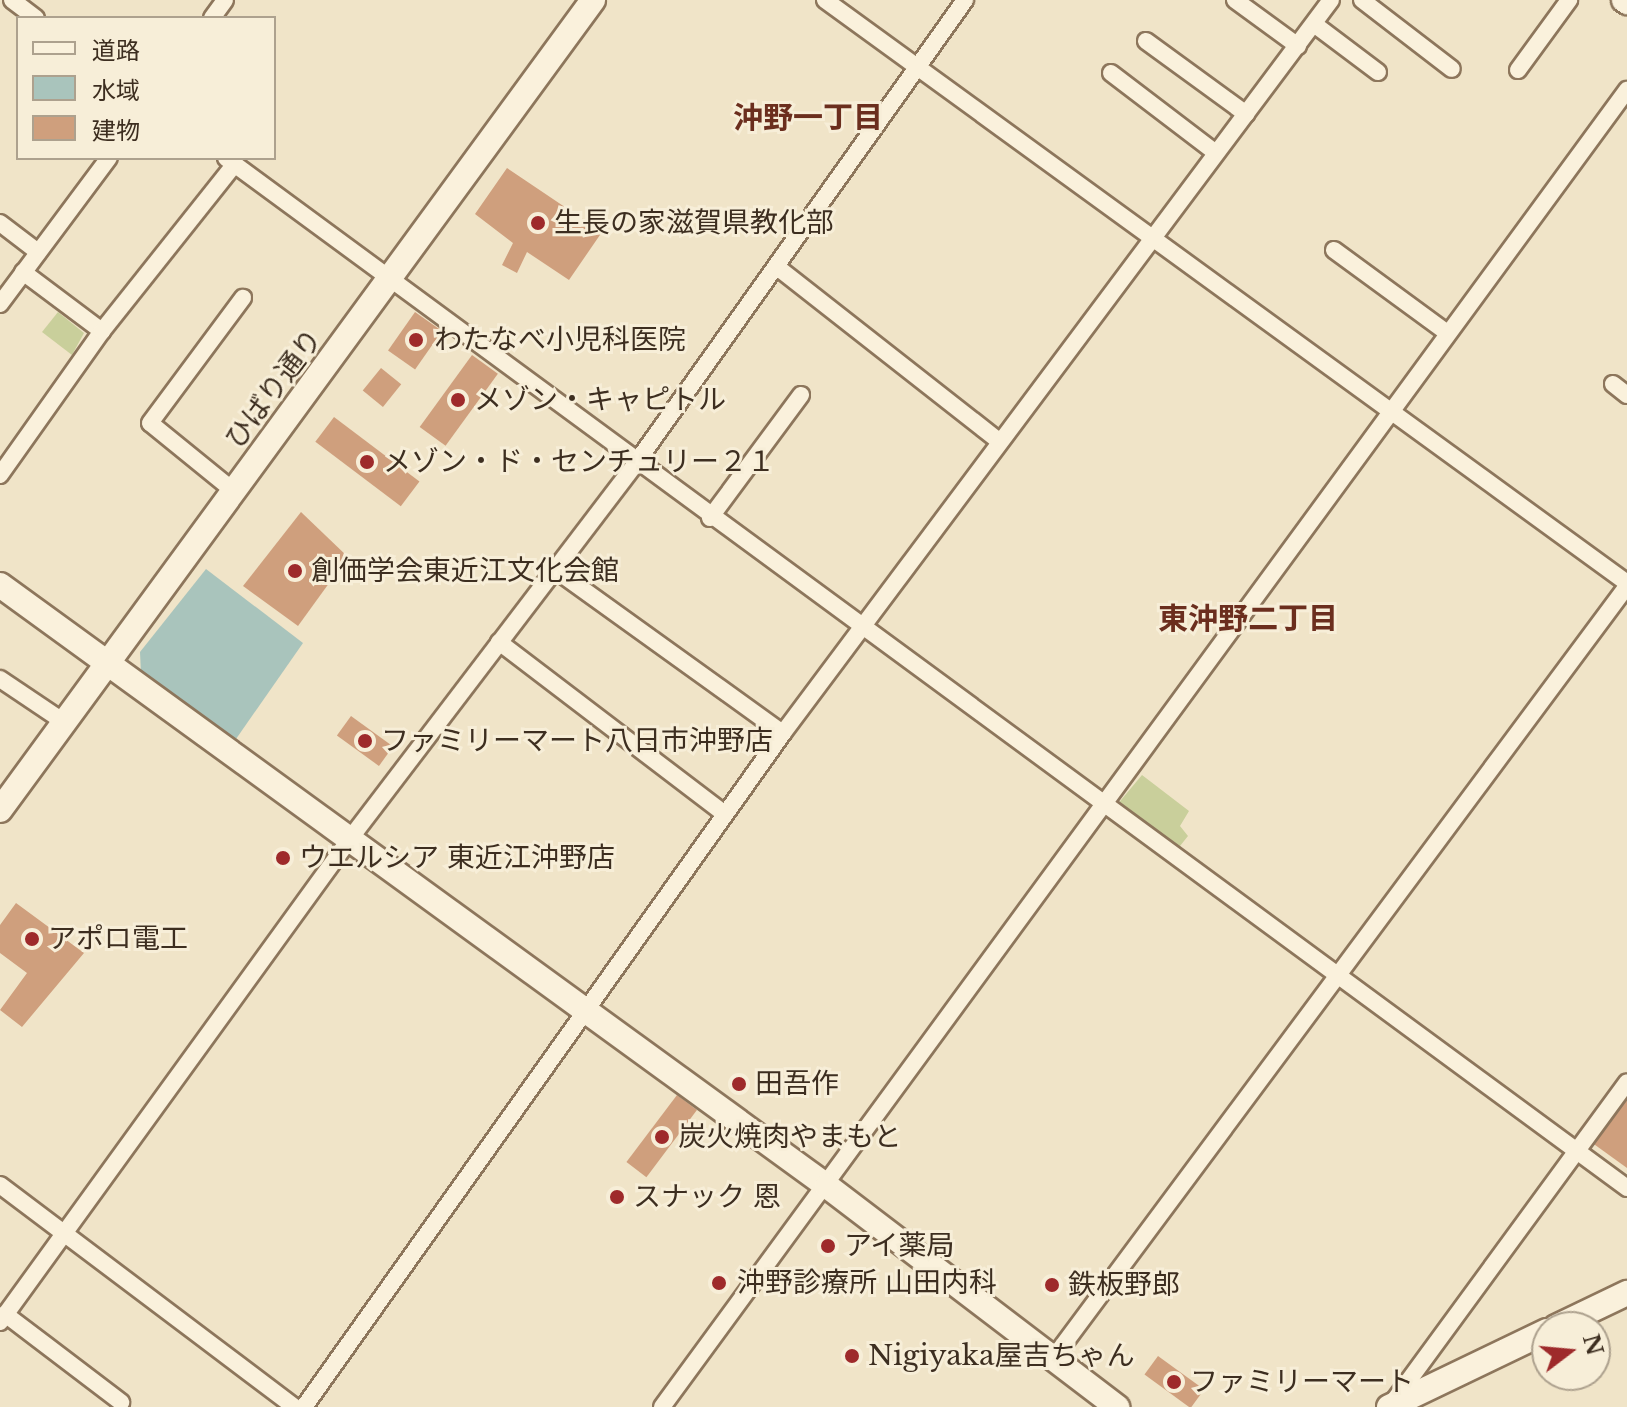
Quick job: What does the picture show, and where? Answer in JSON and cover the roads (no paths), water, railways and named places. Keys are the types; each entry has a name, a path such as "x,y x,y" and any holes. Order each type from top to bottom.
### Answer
{"street":[{"path":"12,0 33,16"},
{"name":"ひばり通り","path":"2,803 390,284 593,0"},
{"path":"825,0 1153,235 1627,585 1337,982 1052,1360"},
{"path":"121,1402 3,1318 349,840 553,568 636,463 965,0"},
{"path":"1235,0 1298,46"},
{"path":"304,1407 783,733 1331,0"},
{"path":"1362,0 1452,69"},
{"path":"1518,70 1569,0"},
{"path":"1314,24 1378,72"},
{"path":"1146,41 1246,114"},
{"path":"1111,73 1216,153"},
{"path":"662,1407 827,1186 1446,332 1627,90"},
{"path":"0,304 107,160"},
{"path":"0,475 102,331 231,161 390,284 1104,806 1337,982 1627,1188"},
{"path":"0,223 38,252"},
{"path":"1334,250 1446,332"},
{"path":"777,267 999,441"},
{"path":"23,272 102,331"},
{"path":"235,492 150,423 243,298"},
{"path":"1613,384 1627,395"},
{"path":"710,518 801,395"},
{"path":"553,568 783,733"},
{"path":"0,585 827,1186 1117,1407"},
{"path":"499,642 725,814"},
{"path":"0,679 64,722"},
{"path":"1389,1407 1627,1082"},
{"path":"0,1185 295,1407"},
{"path":"1589,1311 1627,1293"},
{"path":"1389,1407 1531,1339"}],"water":[{"path":"206,569 303,643 236,739 141,674 140,652"}],"place":[{"name":"生長の家滋賀県教化部","path":"538,223"},
{"name":"わたなべ小児科医院","path":"416,340"},
{"name":"メゾン・キャピトル","path":"458,400"},
{"name":"メゾン・ド・センチュリー２１","path":"367,462"},
{"name":"創価学会東近江文化会館","path":"295,571"},
{"name":"ファミリーマート八日市沖野店","path":"365,741"},
{"name":"ウエルシア 東近江沖野店","path":"283,858"},
{"name":"アポロ電工","path":"32,939"},
{"name":"田吾作","path":"739,1084"},
{"name":"炭火焼肉やまもと","path":"662,1137"},
{"name":"スナック 恩","path":"617,1197"},
{"name":"アイ薬局","path":"828,1246"},
{"name":"沖野診療所 山田内科","path":"719,1283"},
{"name":"鉄板野郎","path":"1052,1285"},
{"name":"Nigiyaka屋吉ちゃん","path":"852,1356"},
{"name":"ファミリーマート","path":"1174,1382"}],"district":[{"name":"沖野一丁目","path":"808,118"},
{"name":"東沖野二丁目","path":"1248,619"}]}
